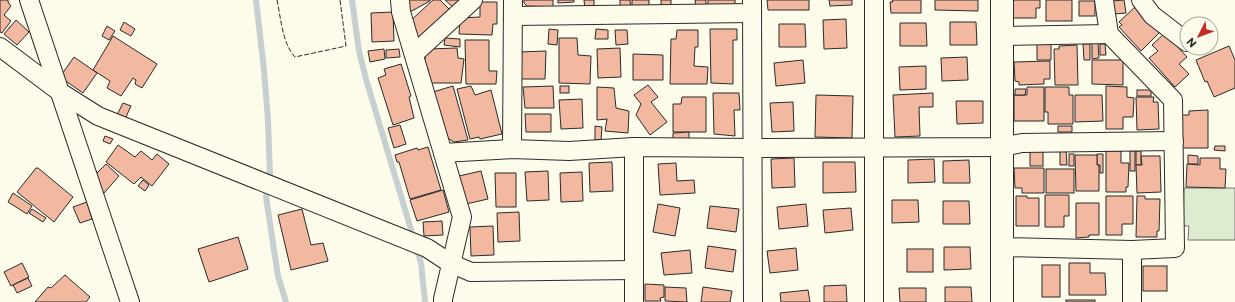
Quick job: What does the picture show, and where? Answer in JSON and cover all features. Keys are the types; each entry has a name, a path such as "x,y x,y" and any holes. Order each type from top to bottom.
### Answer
{"street":[{"path":"29,0 130,302"},
{"path":"400,0 401,12 462,217 450,263 443,302"},
{"path":"414,54 473,0"},
{"path":"874,0 874,302"},
{"path":"1002,0 1002,302"},
{"path":"1001,247 1132,250 1175,248 1173,100 1109,34 1104,0"},
{"path":"1141,0 1152,15 1179,36"},
{"path":"512,149 514,8 752,6 753,302"},
{"path":"1002,36 1109,34"},
{"path":"0,47 60,92 98,116 427,248 450,263 471,272 633,270"},
{"path":"443,153 512,149 569,151 634,147 1002,147 1022,143 1174,140"},
{"path":"634,147 634,302"},
{"path":"1132,250 1132,302"}],"green space":[{"path":"1184,188 1235,188 1235,240 1188,240 1189,226 1183,226"}],"building":[{"path":"0,0 8,0 11,6 4,15 11,21 2,33 0,32"},
{"path":"405,0 430,0 430,1 408,13"},
{"path":"433,0 440,0 452,12 420,42 408,23"},
{"path":"445,0 465,0 455,9"},
{"path":"524,0 553,0 553,7 527,6 524,3"},
{"path":"558,0 574,0 574,2 558,3"},
{"path":"584,0 594,0 594,9 585,9"},
{"path":"620,0 630,0 631,9 620,9"},
{"path":"632,0 649,0 649,6 632,6"},
{"path":"661,0 671,0 671,8 661,9"},
{"path":"695,0 706,0 706,8 696,8"},
{"path":"708,0 735,0 735,9 708,8"},
{"path":"767,0 809,0 809,10 768,10"},
{"path":"829,0 852,0 852,5 830,6"},
{"path":"892,0 921,0 921,13 891,13 890,2 893,2"},
{"path":"935,0 978,0 978,11 935,10"},
{"path":"1013,0 1040,0 1040,8 1036,8 1036,18 1012,18"},
{"path":"1046,0 1072,0 1072,21 1046,21"},
{"path":"1124,0 1126,13 1114,14 1112,1"},
{"path":"1079,1 1095,1 1095,16 1079,16"},
{"path":"480,2 497,2 497,24 493,24 492,35 459,34 460,18 480,17"},
{"path":"1135,7 1159,33 1141,51 1119,27 1122,25 1119,22"},
{"path":"393,12 394,41 372,42 371,13"},
{"path":"846,19 847,48 824,49 823,20"},
{"path":"16,20 29,32 17,45 4,34"},
{"path":"124,22 135,29 131,36 120,30"},
{"path":"950,22 976,22 977,45 950,45"},
{"path":"900,23 926,23 927,46 900,46"},
{"path":"779,24 805,24 806,47 779,47"},
{"path":"107,26 115,31 109,40 102,36"},
{"path":"549,29 558,30 557,45 548,44"},
{"path":"596,29 608,30 608,39 595,39"},
{"path":"710,29 737,29 737,40 733,40 733,84 711,83"},
{"path":"615,30 627,30 628,44 616,45"},
{"path":"677,30 698,30 698,47 695,47 694,66 708,67 707,84 670,84 671,39 676,39"},
{"path":"1165,33 1179,48 1179,56 1187,57 1179,64 1189,74 1175,87 1149,58 1158,51 1152,45"},
{"path":"113,36 157,64 142,88 135,84 136,80 133,78 121,96 107,88 110,81 93,70"},
{"path":"445,38 460,39 460,47 444,45"},
{"path":"559,38 577,38 578,55 591,56 590,84 559,83"},
{"path":"465,40 489,40 489,71 497,71 496,84 466,84"},
{"path":"1051,43 1051,60 1037,60 1037,44"},
{"path":"1092,43 1098,43 1099,58 1092,59"},
{"path":"1083,44 1090,44 1090,60 1084,60"},
{"path":"1100,44 1105,44 1106,55 1100,55"},
{"path":"1077,45 1078,85 1055,85 1054,49 1059,49 1059,46"},
{"path":"1229,46 1235,60 1235,88 1214,97 1207,81 1205,82 1196,60 1205,56 1219,56 1219,50"},
{"path":"457,48 458,58 464,59 461,83 430,83 428,69 425,68 425,51 428,49"},
{"path":"620,48 621,77 598,78 597,49"},
{"path":"384,49 385,59 370,62 368,51"},
{"path":"399,49 400,57 386,58 386,50"},
{"path":"546,51 545,79 520,79 519,52"},
{"path":"633,54 663,55 663,80 633,80"},
{"path":"74,57 97,73 83,93 60,77"},
{"path":"967,57 968,80 942,81 941,58"},
{"path":"803,60 805,83 776,86 774,63"},
{"path":"1092,60 1123,60 1123,85 1092,84"},
{"path":"1050,61 1050,79 1044,79 1044,84 1019,85 1019,82 1015,81 1014,62"},
{"path":"401,64 411,96 409,97 414,118 393,125 378,78 386,75 384,69"},
{"path":"926,66 926,89 900,90 899,67"},
{"path":"648,85 658,97 651,102 667,122 650,135 636,115 641,104 634,95"},
{"path":"453,86 468,140 454,142 444,136 433,92"},
{"path":"471,86 475,95 491,90 502,134 480,139 479,137 470,139 457,89"},
{"path":"553,86 554,108 525,108 523,87"},
{"path":"560,86 569,86 569,93 560,93"},
{"path":"1106,86 1127,87 1127,97 1134,98 1133,117 1123,117 1123,129 1106,129"},
{"path":"597,87 614,88 616,108 629,111 628,133 605,131 607,119 597,120"},
{"path":"1027,87 1044,87 1044,121 1014,121 1014,95 1027,95"},
{"path":"1045,87 1069,87 1069,95 1073,95 1073,124 1048,124 1048,112 1045,112"},
{"path":"1015,89 1026,89 1025,95 1015,95"},
{"path":"1137,90 1151,90 1151,96 1137,96"},
{"path":"713,93 739,93 740,110 734,110 735,136 714,134"},
{"path":"933,93 933,107 919,107 920,136 895,137 893,95"},
{"path":"816,95 853,96 852,138 815,137"},
{"path":"1075,95 1102,95 1103,121 1075,122"},
{"path":"682,97 706,97 706,132 673,132 673,104 681,104"},
{"path":"1136,97 1154,97 1153,102 1158,102 1159,129 1137,130"},
{"path":"582,99 583,128 561,129 559,100"},
{"path":"956,101 983,101 983,123 957,124"},
{"path":"793,102 794,131 772,132 770,103"},
{"path":"123,103 131,106 125,119 117,115"},
{"path":"1208,110 1208,148 1182,148 1182,115 1189,115 1189,111"},
{"path":"525,114 551,114 551,132 526,132"},
{"path":"400,125 406,144 394,148 388,128"},
{"path":"595,126 602,127 601,140 595,140"},
{"path":"1058,126 1072,126 1072,132 1058,132"},
{"path":"689,132 689,141 673,141 673,133"},
{"path":"105,136 113,139 110,144 103,141"},
{"path":"118,145 135,157 141,151 152,160 157,154 169,164 152,186 141,177 134,184 106,162"},
{"path":"1215,146 1225,146 1225,151 1214,150"},
{"path":"428,147 441,190 410,199 399,162 397,162 395,155 417,148 418,150"},
{"path":"1060,149 1066,149 1067,165 1060,165"},
{"path":"1030,151 1043,151 1043,166 1030,166"},
{"path":"1106,151 1121,151 1121,163 1129,163 1128,187 1126,187 1126,192 1106,192"},
{"path":"1130,151 1135,151 1135,171 1130,171"},
{"path":"1136,151 1141,151 1141,165 1136,165"},
{"path":"1069,154 1074,154 1074,166 1069,166"},
{"path":"1097,154 1103,154 1103,173 1100,173 1100,165 1097,165"},
{"path":"1075,155 1097,155 1097,165 1099,165 1099,191 1076,191"},
{"path":"1188,155 1198,156 1198,164 1188,164"},
{"path":"1141,156 1160,156 1161,192 1137,193 1136,165 1142,165"},
{"path":"794,158 795,187 772,188 771,159"},
{"path":"1200,158 1220,158 1220,169 1226,169 1225,188 1186,187 1187,164 1200,165"},
{"path":"934,159 935,182 908,183 908,160"},
{"path":"969,160 970,183 943,183 943,161"},
{"path":"612,162 613,191 590,192 589,163"},
{"path":"823,162 855,162 856,192 823,193"},
{"path":"676,163 677,181 694,180 695,193 660,195 658,164"},
{"path":"106,164 119,176 104,193 95,186 93,177"},
{"path":"36,168 38,168 73,197 54,222 17,192"},
{"path":"1014,168 1044,168 1044,193 1022,193 1022,188 1015,188"},
{"path":"1046,169 1074,169 1074,193 1046,193"},
{"path":"481,171 488,199 466,204 459,176"},
{"path":"548,171 549,200 527,201 525,172"},
{"path":"582,172 583,201 561,202 560,173"},
{"path":"495,173 516,173 516,207 496,207"},
{"path":"143,180 149,185 145,191 138,186"},
{"path":"443,190 449,212 417,221 410,200"},
{"path":"13,193 32,206 27,214 8,202"},
{"path":"1045,195 1069,195 1069,216 1064,216 1064,227 1045,227"},
{"path":"1016,196 1039,198 1039,226 1016,226"},
{"path":"1106,196 1133,196 1133,224 1122,224 1122,235 1106,235"},
{"path":"1137,196 1145,196 1145,199 1160,199 1159,231 1157,231 1157,237 1136,237"},
{"path":"892,200 918,200 919,222 892,223"},
{"path":"943,201 969,201 970,224 943,224"},
{"path":"87,202 92,219 80,223 73,207"},
{"path":"1076,203 1099,203 1099,235 1089,235 1089,237 1076,238"},
{"path":"658,204 680,208 675,236 653,232"},
{"path":"806,204 808,226 779,229 777,207"},
{"path":"710,206 739,209 736,232 707,228"},
{"path":"851,208 853,230 825,233 823,210"},
{"path":"32,209 46,218 43,222 29,213"},
{"path":"302,209 311,245 323,243 328,261 291,270 278,215"},
{"path":"519,212 520,241 498,242 497,213"},
{"path":"442,221 443,235 424,236 423,222"},
{"path":"493,226 494,255 471,256 470,227"},
{"path":"238,237 248,269 209,282 198,249"},
{"path":"708,246 736,250 733,272 705,268"},
{"path":"944,247 970,247 971,269 944,270"},
{"path":"796,248 798,270 770,273 767,251"},
{"path":"907,249 933,249 933,272 907,272"},
{"path":"690,250 692,273 664,275 661,253"},
{"path":"22,263 29,277 11,286 4,272"},
{"path":"1069,263 1090,263 1090,273 1105,273 1106,295 1069,295"},
{"path":"1042,265 1060,265 1060,297 1042,297"},
{"path":"1143,266 1167,266 1167,291 1143,291"},
{"path":"65,275 90,297 86,302 35,302 48,287 51,288"},
{"path":"28,278 32,286 17,293 13,285"},
{"path":"645,284 664,285 664,297 660,298 661,301 645,301"},
{"path":"846,285 847,302 824,302 824,286"},
{"path":"665,287 686,288 687,302 665,301"},
{"path":"703,287 732,291 730,302 701,302"},
{"path":"945,287 971,287 972,302 945,302"},
{"path":"899,288 926,288 926,302 900,302"},
{"path":"808,290 810,302 781,302 780,293"},
{"path":"1066,300 1095,300 1095,302 1066,302"}],"waterway":[{"path":"256,0 268,120 270,177 266,197 278,276 286,302"},
{"path":"352,0 359,51 366,79 421,263 425,302"}],"fence":[{"path":"277,0 287,45 295,57 346,46 340,0"}]}
